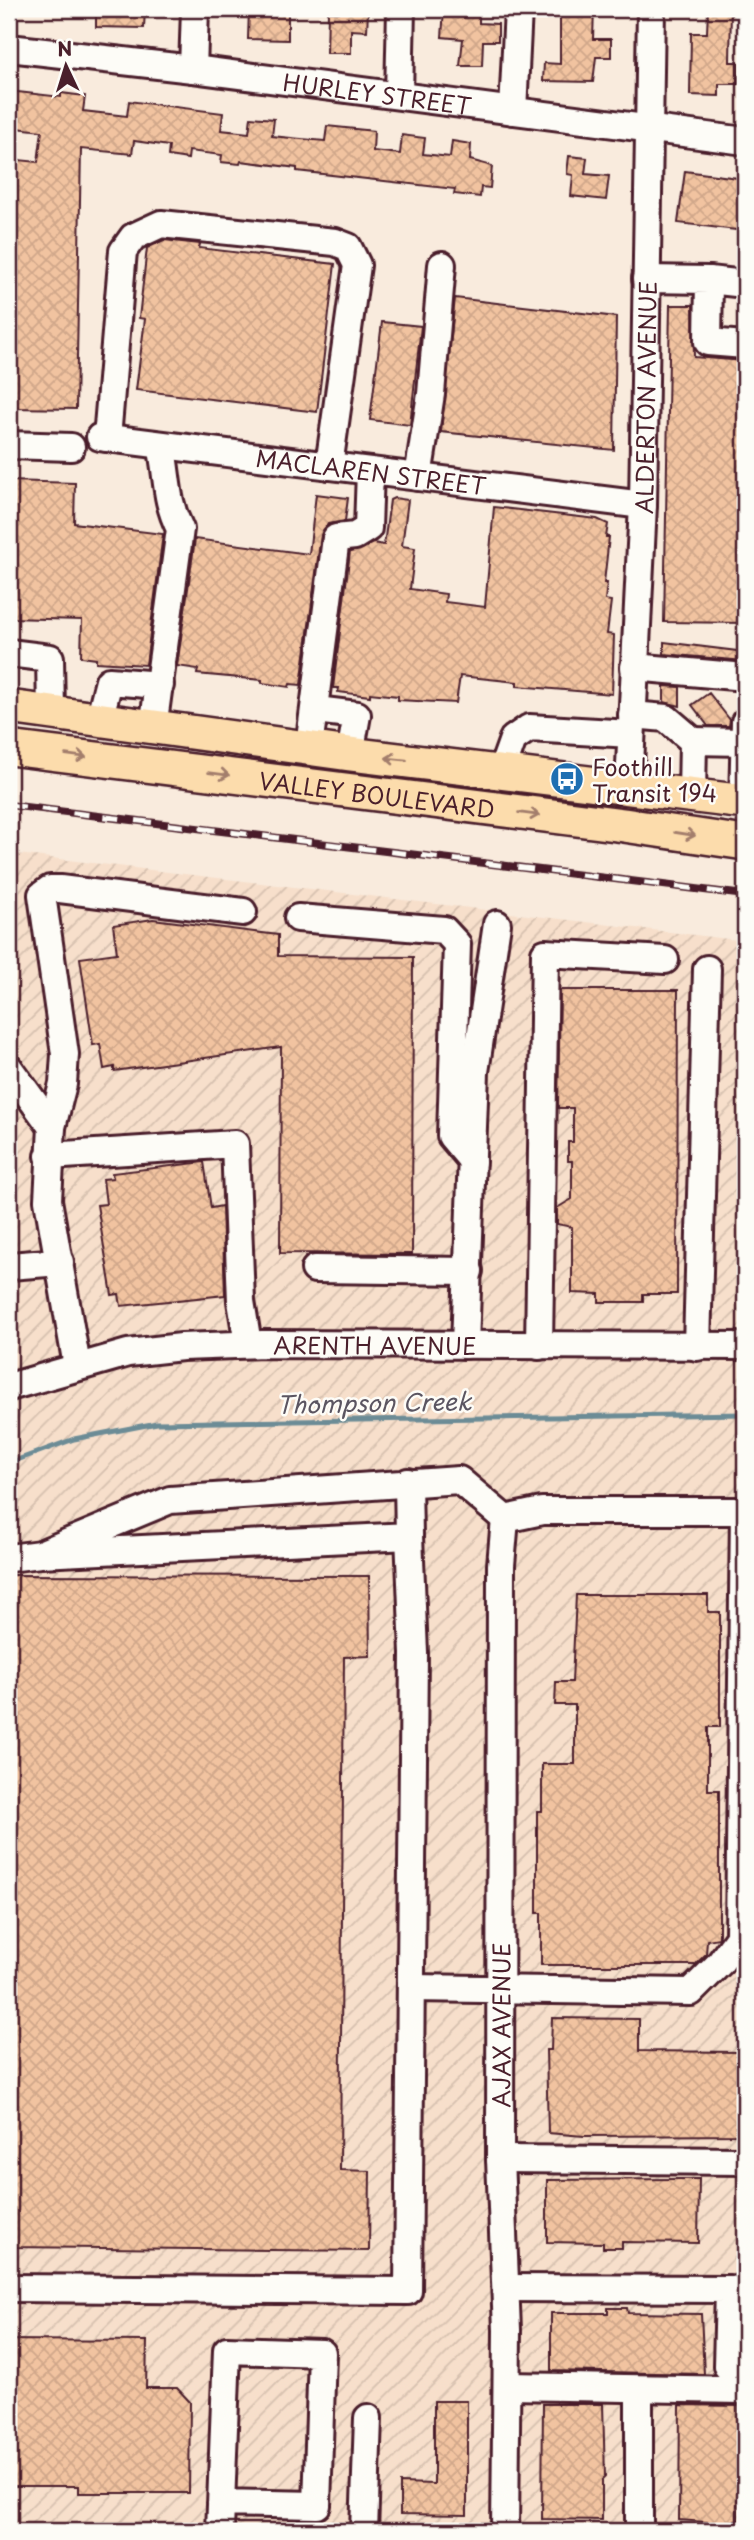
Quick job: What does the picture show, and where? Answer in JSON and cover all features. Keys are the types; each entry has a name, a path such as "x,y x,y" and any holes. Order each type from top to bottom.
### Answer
{"main road":[{"name":"VALLEY BOULEVARD","path":"9,707 350,754 629,785 744,802"},
{"name":"VALLEY BOULEVARD","path":"9,748 624,825 745,843"},
{"path":"624,825 629,785"}],"street":[{"path":"194,68 195,9"},
{"path":"399,95 401,9"},
{"path":"513,111 518,9"},
{"name":"ALDERTON AVENUE","path":"629,785 643,505 651,9"},
{"name":"HURLEY STREET","path":"9,48 194,68 745,141"},
{"name":"MACLAREN STREET","path":"329,466 357,265 348,247 335,242 162,224 133,237 123,251 103,438 643,505"},
{"path":"418,477 431,394 442,265"},
{"path":"646,279 709,280 745,284"},
{"path":"709,280 708,342 745,345"},
{"path":"9,445 71,447"},
{"path":"153,728 180,529 167,499 167,472 161,445"},
{"path":"309,747 316,710 336,538 355,536 368,528 370,471"},
{"path":"9,653 50,658 51,712"},
{"path":"634,667 745,677"},
{"path":"99,720 109,681 160,685"},
{"path":"316,710 356,715 350,754"},
{"path":"502,770 513,739 529,728 631,724 666,718 693,741"},
{"path":"693,741 745,732 744,802"},
{"path":"692,794 693,741"},
{"path":"77,1366 48,1200 52,1127 63,1084 65,1054 42,895 50,889 60,889 243,912"},
{"path":"298,918 444,930 457,944 451,1136 472,1161"},
{"path":"465,1345 475,1072 497,924"},
{"path":"539,1346 545,953 665,960"},
{"path":"697,1347 707,969"},
{"path":"9,1068 52,1127"},
{"path":"49,1156 235,1144 241,1301 248,1344"},
{"path":"9,1266 60,1262"},
{"path":"315,1269 469,1271"},
{"name":"ARENTH AVENUE","path":"9,1387 128,1353 248,1344 745,1346"},
{"path":"40,1554 170,1500 408,1482 459,1480 505,1519 542,1511 744,1511 740,1937 720,1963 691,1992 411,1988"},
{"path":"9,2288 408,2291 414,1653 408,1482"},
{"name":"AJAX AVENUE","path":"505,1519 500,1565 500,2159 506,2288 505,2531"},
{"path":"9,1558 40,1554 409,1536"},
{"path":"500,2159 745,2161"},
{"path":"506,2288 729,2288 727,2366"},
{"path":"220,2531 221,2503 227,2350 322,2353 317,2505 221,2503"},
{"path":"507,2386 743,2390"},
{"path":"639,2389 639,2531"},
{"path":"364,2531 368,2418"}],"shaded area":[{"path":"9,853 745,941 745,2531 9,2531"}],"building":[{"path":"96,9 145,9 144,28 96,27"},
{"path":"249,9 288,9 288,40 248,39"},
{"path":"444,9 479,9 479,23 498,24 498,41 483,41 482,66 460,66 463,39 442,37"},
{"path":"560,9 594,9 593,39 611,39 611,57 596,57 593,82 543,81 544,63 560,64"},
{"path":"708,9 731,9 730,62 738,62 738,84 719,84 719,96 690,95 691,33 707,33"},
{"path":"328,12 368,12 367,31 351,30 351,53 327,53"},
{"path":"9,91 61,97 61,93 85,96 83,111 127,116 129,101 223,113 221,130 249,133 251,117 274,119 272,136 325,141 327,126 374,131 373,151 400,154 402,135 425,138 423,154 450,157 452,141 471,144 470,160 492,166 490,188 481,187 480,197 454,194 455,189 297,171 297,168 241,161 240,164 221,162 222,155 189,151 188,159 168,156 169,146 134,141 132,154 81,149 76,409 9,408 9,159 38,162 42,131 9,127"},
{"path":"569,156 587,158 585,174 609,176 606,200 571,196 573,175 567,174"},
{"path":"685,171 745,179 745,231 678,223"},
{"path":"164,240 200,244 199,248 335,264 317,412 136,390 145,319 139,318 147,248"},
{"path":"455,298 616,317 614,450 441,432"},
{"path":"670,305 693,305 694,357 745,361 745,623 664,622"},
{"path":"382,322 421,326 410,425 370,420"},
{"path":"9,481 75,483 74,523 163,534 146,665 96,662 96,659 81,657 82,620 9,618"},
{"path":"316,494 348,498 345,521 328,524 321,535 301,685 290,684 289,687 262,683 262,680 197,674 198,669 177,666 195,539 309,554"},
{"path":"390,500 408,500 402,546 415,548 410,589 446,594 445,602 485,607 494,507 597,519 608,524 604,583 607,583 605,600 611,601 607,634 614,635 612,694 517,686 517,682 460,676 456,703 398,700 398,696 370,693 370,696 338,692 339,688 333,688 350,552 373,543 384,545"},
{"path":"664,642 745,652 745,661 664,654"},
{"path":"664,686 680,687 680,706 664,702"},
{"path":"709,693 730,720 729,726 708,726 692,705"},
{"path":"153,919 278,935 278,956 413,957 412,1254 280,1253 281,1047 114,1071 114,1067 104,1069 100,1044 93,1045 80,958 117,953 113,925"},
{"path":"560,990 678,990 677,1294 643,1294 643,1302 599,1302 599,1294 572,1293 572,1227 557,1224 557,1208 572,1199 572,1161 568,1161 568,1142 573,1142 573,1108 558,1108"},
{"path":"204,1162 211,1208 222,1206 225,1295 121,1306 119,1294 112,1295 97,1205 106,1204 103,1179 113,1178 112,1173"},
{"path":"9,1575 369,1576 370,1656 344,1657 340,2170 370,2171 369,2251 9,2247"},
{"path":"576,1595 708,1595 708,1612 720,1612 720,1727 708,1727 708,1790 719,1790 719,1938 707,1940 706,1954 695,1965 541,1965 541,1913 537,1913 537,1811 542,1811 542,1764 575,1764 575,1705 555,1705 556,1682 572,1682"},
{"path":"552,2018 639,2019 639,2051 742,2052 745,2060 745,2135 584,2136 548,2133 546,2050 551,2050"},
{"path":"699,2179 698,2243 622,2242 622,2248 603,2248 603,2243 547,2242 547,2180"},
{"path":"608,2308 627,2308 628,2313 701,2314 704,2374 551,2371 551,2313 608,2313"},
{"path":"9,2340 147,2341 146,2388 177,2388 190,2402 189,2493 79,2493 79,2486 9,2486"},
{"path":"434,2401 467,2401 467,2515 400,2514 400,2483 434,2484"},
{"path":"543,2404 603,2404 605,2477 602,2480 602,2520 542,2519"},
{"path":"680,2405 739,2406 738,2521 731,2521 731,2524 679,2520"}],"waterway":[{"name":"Thompson Creek","path":"9,1463 74,1439 157,1423 745,1414"}],"railway":[{"path":"9,805 745,895"}],"place":[{"name":"Foothill Transit 194","path":"567,779"}]}
